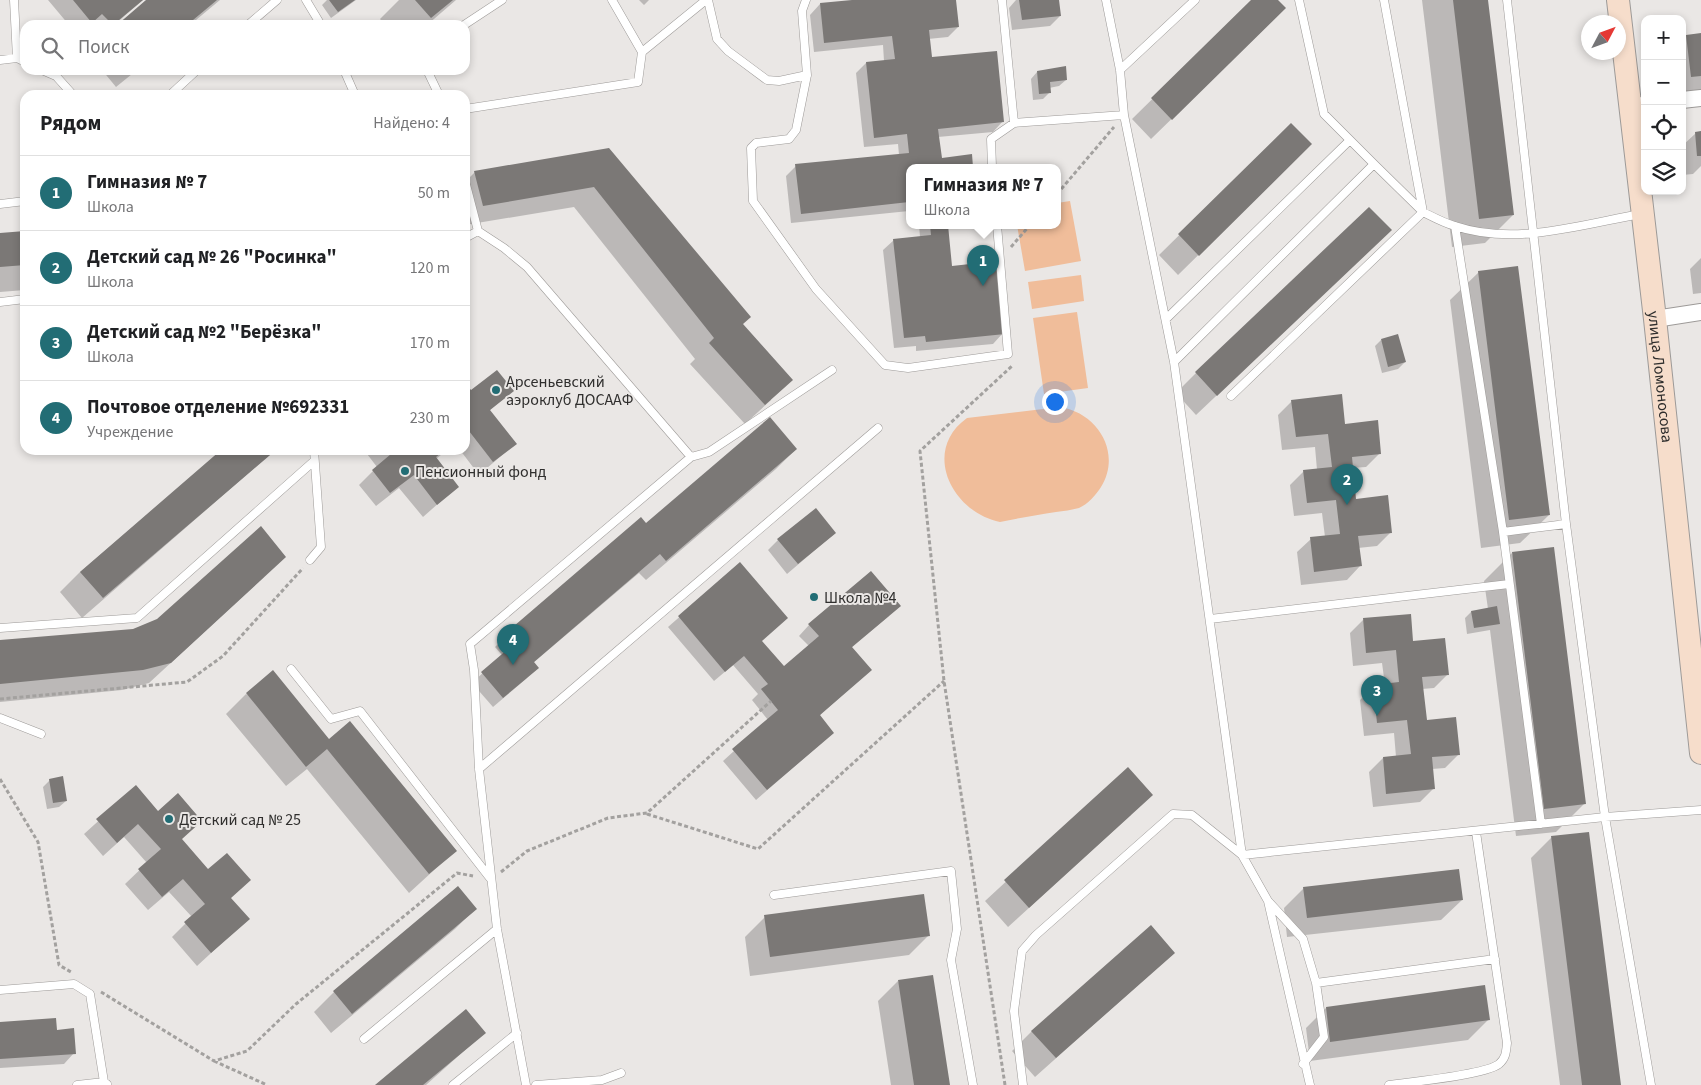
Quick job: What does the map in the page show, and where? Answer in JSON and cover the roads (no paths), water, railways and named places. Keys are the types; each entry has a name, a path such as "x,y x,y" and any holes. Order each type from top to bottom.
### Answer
{"main road":[{"name":"улица Ломоносова","path":"1618,0 1637,106 1642,214 1701,753"}],"street":[{"path":"1686,100 1701,98"},
{"path":"1655,319 1701,312"}],"lane":[{"path":"14,0 16,58"},
{"path":"254,20 277,0"},
{"path":"306,0 318,20"},
{"path":"470,21 502,0"},
{"path":"470,108 638,82 642,52 612,0"},
{"path":"642,52 707,0 717,39 728,52 767,80 779,81 807,75"},
{"path":"806,0 802,11 807,75 796,130 789,139 756,143 751,148 753,202 816,290 885,365 908,368 1008,354 997,229"},
{"path":"1002,0 1014,123"},
{"path":"1106,0 1120,70 1124,116 1174,362 1242,855"},
{"path":"1120,70 1195,0"},
{"path":"1300,0 1324,114 1349,141 1423,212 1455,226 1493,234 1534,234 1642,214"},
{"path":"1384,0 1423,212"},
{"path":"1507,0 1566,524 1605,817 1651,1085"},
{"path":"0,60 16,58 20,60"},
{"path":"54,75 69,90"},
{"path":"175,90 192,75"},
{"path":"346,75 353,90"},
{"path":"429,75 436,90"},
{"path":"992,164 991,139 1014,123 1124,116"},
{"path":"1166,318 1349,141"},
{"path":"1174,362 1374,164"},
{"path":"470,201 478,232 504,248 526,267 692,457"},
{"path":"0,204 20,202"},
{"path":"1231,396 1423,212"},
{"path":"1455,226 1502,532 1541,824"},
{"path":"470,236 478,232"},
{"path":"0,302 20,300"},
{"path":"526,1085 497,929 479,769 474,670 470,644 692,457 709,452 832,370"},
{"path":"479,769 878,428"},
{"path":"310,560 321,547 314,455"},
{"path":"0,628 136,618 314,461"},
{"path":"1502,532 1566,524"},
{"path":"1210,619 1509,584"},
{"path":"291,669 331,719 360,711 491,880"},
{"path":"0,718 41,734"},
{"path":"1242,855 1605,817 1701,810"},
{"path":"1023,1085 1014,1011 1022,951 1036,935 1173,814 1192,815 1242,855 1268,900 1303,939 1316,982 1324,1037 1304,1064"},
{"path":"1389,1085 1473,1072 1497,1065 1506,1056 1507,1043 1476,832"},
{"path":"774,895 951,871 957,929 951,960 973,1085"},
{"path":"1268,900 1310,1085"},
{"path":"364,1039 497,929"},
{"path":"1316,982 1495,959"},
{"path":"0,990 74,984 90,994 106,1083 77,1085"},
{"path":"453,1085 516,1034"},
{"path":"536,1085 602,1080 621,1073"}],"place":[{"name":"Гимназия № 7","path":"983,286"},
{"name":"Арсеньевский аэроклуб ДОСААФ","path":"496,390"},
{"name":"Пенсионный фонд","path":"405,471"},
{"name":"Детский сад № 26 \"Росинка\"","path":"1347,505"},
{"name":"Школа №4","path":"814,597"},
{"name":"Почтовое отделение №692331","path":"513,665"},
{"name":"Детский сад №2 \"Берёзка\"","path":"1377,716"},
{"name":"Детский сад № 25","path":"169,819"}]}
